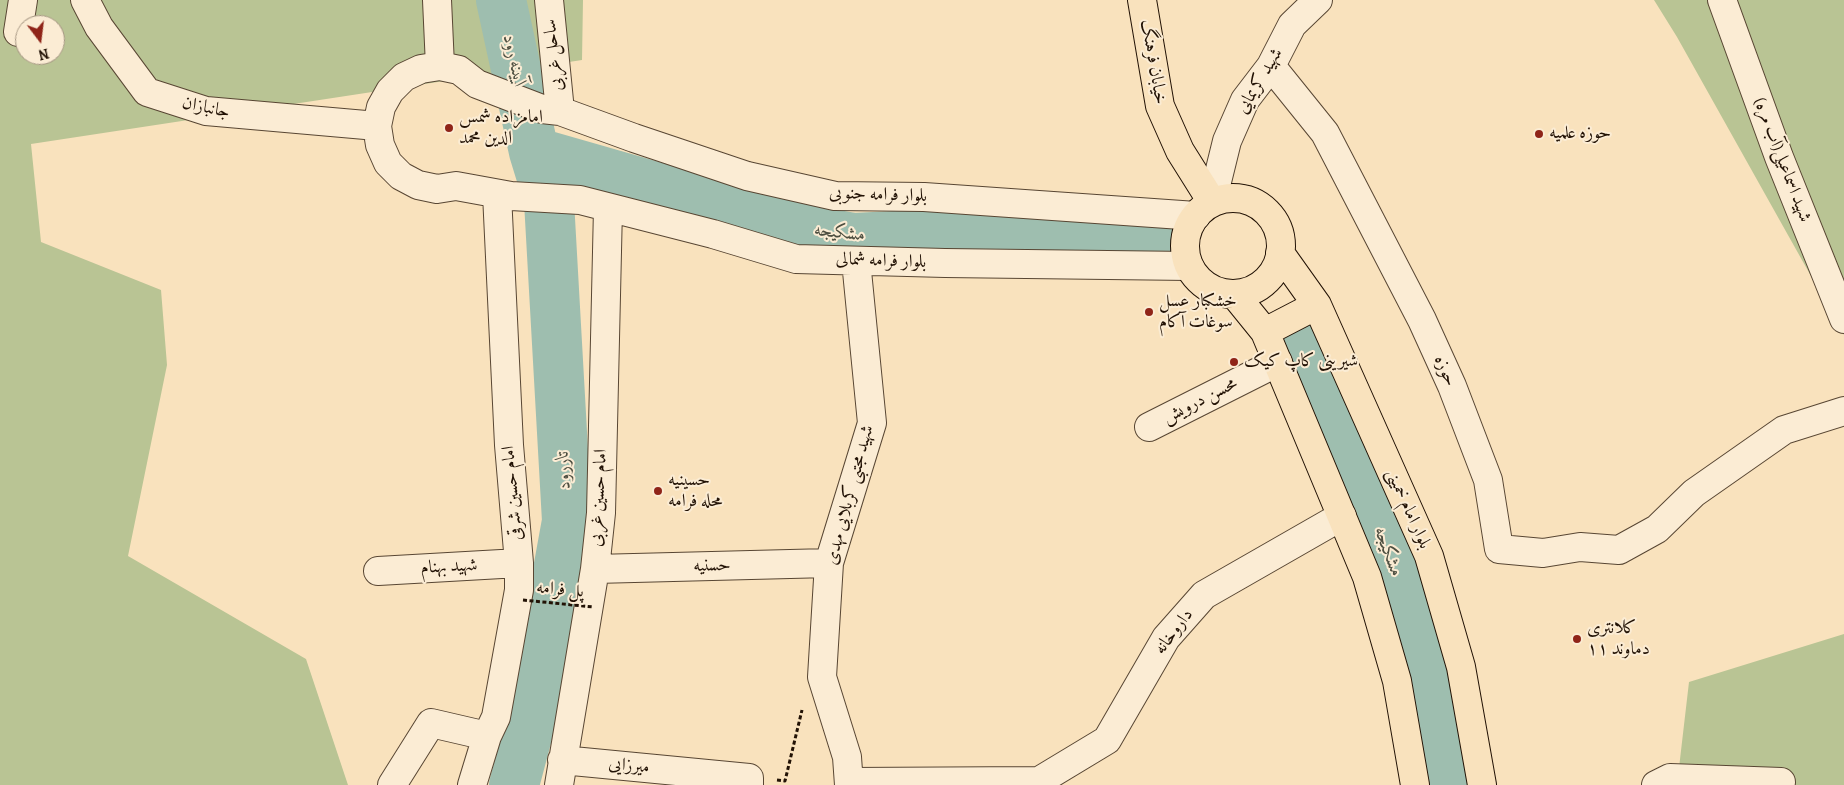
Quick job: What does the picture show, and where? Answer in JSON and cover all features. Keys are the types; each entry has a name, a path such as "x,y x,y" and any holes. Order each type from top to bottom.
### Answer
{"main road":[{"name":"خیابان فرهنگ","path":"1142,0 1160,106 1204,209"},
{"path":"1240,199 1254,204 1266,212 1275,224 1280,238 1280,253 1277,266 1270,277 1260,286 1248,292 1234,295 1220,293 1207,287 1196,278 1185,254 1185,240 1189,227 1204,209 1240,199"},
{"name":"بلوار امام خمینی","path":"1280,253 1316,305 1429,556 1461,667 1482,785"},
{"path":"1234,295 1265,332 1367,577 1397,681 1415,785"},
{"path":"1265,332 1316,305"}],"street":[{"path":"21,15 23,0"},
{"name":"جانبازان","path":"85,0 99,27 147,92 206,111 377,126"},
{"path":"377,126 381,108 390,90 404,77 421,69 440,66 437,0"},
{"name":"ساحل غربی","path":"548,0 551,110"},
{"name":"شهید کریمایی","path":"1204,209 1227,141 1245,100 1272,66 1292,25 1318,0"},
{"name":"شهید اسماعیلی(آب مره)","path":"1722,0 1779,157 1844,319"},
{"name":"بلوار فرامه جنوبی","path":"440,66 459,70 476,84 747,176 835,196 924,197 1204,209"},
{"name":"حوزه","path":"1272,66 1325,133 1422,320 1452,386 1488,480 1499,549 1543,553 1580,547 1619,550 1657,530 1694,493 1784,430 1844,411"},
{"name":"بلوار فرامه شمالی","path":"377,126 380,145 388,162 401,176 418,185 437,189 456,186 504,195 580,200 713,234 796,258 856,261 1189,266"},
{"name":"امام حسین شرقی","path":"472,785 496,717 519,590 519,563 508,445 504,195"},
{"name":"امام حسین غربی","path":"561,772 595,569 601,513 608,208"},
{"name":"شهید مجتبی کربلایی مهدی","path":"849,783 847,757 822,677 829,563 872,423 856,261"},
{"name":"محسن درویش","path":"1149,427 1278,362"},
{"name":"داروخانه","path":"1040,783 1107,740 1166,638 1204,595 1342,516"},
{"name":"شهید بهنام","path":"378,571 519,563"},
{"name":"حسنیه","path":"595,569 829,563"},
{"path":"392,785 431,723 488,736"},
{"name":"میرزایی","path":"561,772 749,781"},
{"path":"1656,785 1670,778 1781,782"},
{"path":"849,783 1040,783"}],"path":[{"name":"پل فرامه","path":"523,600 593,607"},
{"path":"749,781 785,781 808,684 822,677"}],"green space":[{"path":"0,0 583,0 582,60 31,144 41,242 161,290 167,365 128,556 306,659 348,785 0,785"},
{"path":"1654,0 1844,0 1844,335 1677,37"},
{"path":"1844,634 1844,785 1677,785 1689,682"}],"waterway":[{"name":"تاررود","path":"501,0 534,152 549,201 567,521 530,725 514,785"},
{"name":"مشکیجه","path":"534,152 799,228 854,238 934,234 1157,241"},
{"name":"مشکیجه","path":"1296,331 1395,568 1426,675 1445,785"}],"place":[{"name":"امامزاده شمس الدین محمد","path":"449,128"},
{"name":"حوزه علمیه","path":"1539,134"},
{"name":"خشکبار عسل سوغات آکام","path":"1149,312"},
{"name":"شیرینی کاپ کیک","path":"1234,362"},
{"name":"حسینیه محله فرامه","path":"658,491"},
{"name":"کلانتری ۱۱ دماوند","path":"1577,639"}],"water label":[{"name":"آیینه رود","path":"514,61"}]}
